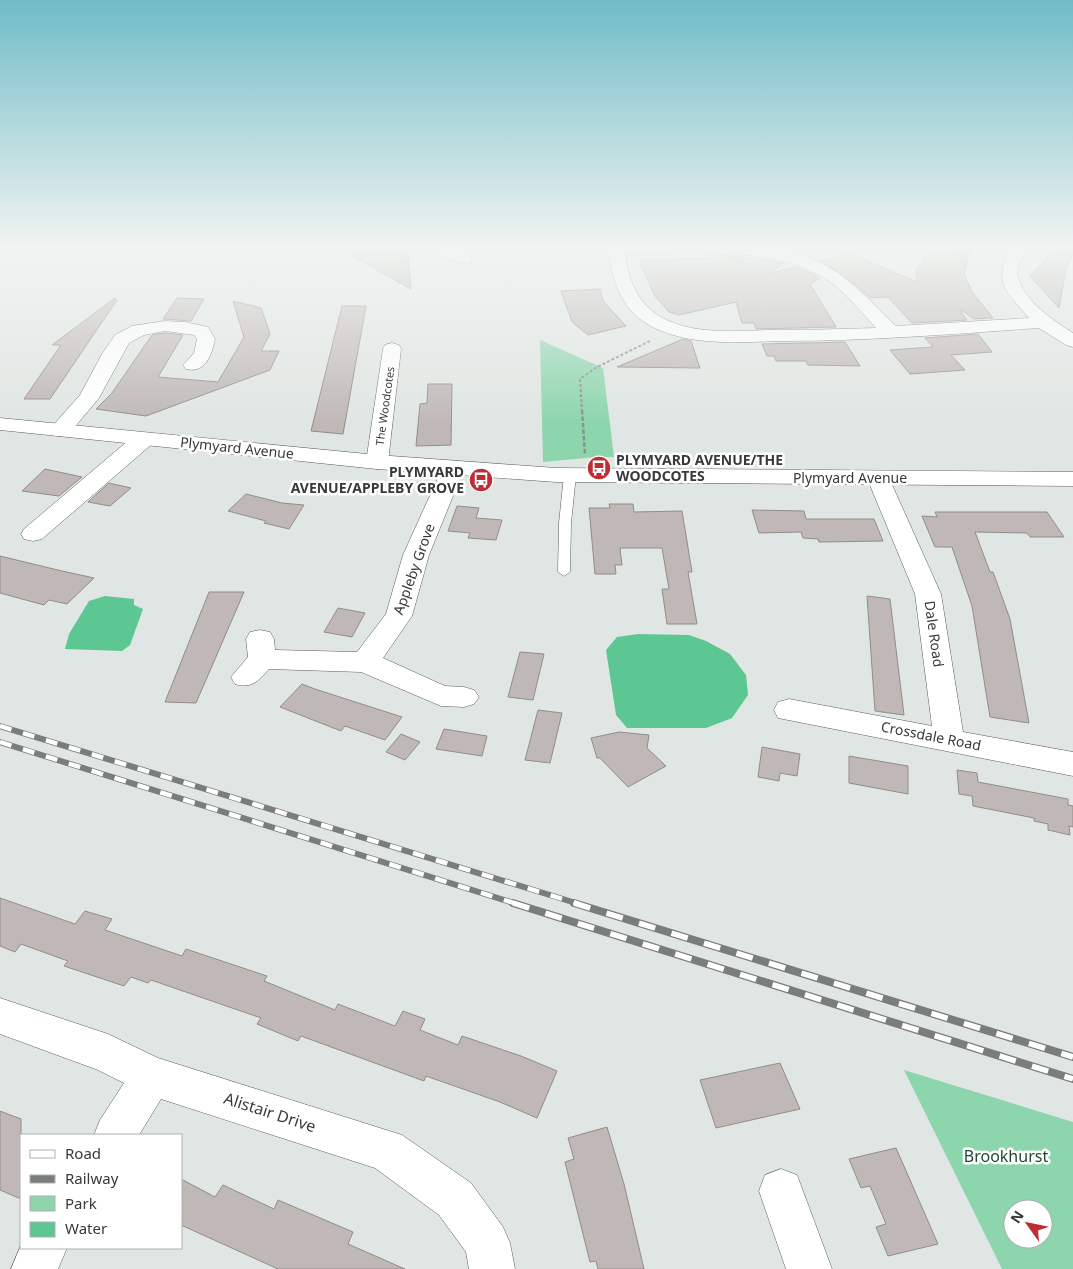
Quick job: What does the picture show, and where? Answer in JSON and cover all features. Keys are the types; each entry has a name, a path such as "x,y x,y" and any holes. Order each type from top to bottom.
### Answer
{"street":[{"path":"636,306 656,322 697,333 732,336 830,336 1043,322"},
{"path":"865,306 891,332"},
{"path":"1028,306 1043,322 1073,341"},
{"path":"60,430 90,398 112,354 122,339 139,330 165,326 185,327 201,331 206,339 205,358"},
{"name":"The Woodcotes","path":"377,462 392,349"},
{"name":"Plymyard Avenue","path":"1,425 453,469 579,475 1073,479"},
{"path":"33,534 144,439"},
{"name":"Appleby Grove","path":"365,662 398,616 416,555 453,469"},
{"name":"Dale Road","path":"878,478 928,594 949,739"},
{"path":"256,658 365,662 446,702"},
{"name":"Crossdale Road","path":"790,710 1073,764"},
{"name":"Alistair Drive","path":"0,1016 108,1054 152,1076 387,1150 455,1199 487,1243 492,1269"},
{"path":"116,1134 152,1076"},
{"path":"781,1191 809,1269"},
{"path":"34,1269 44,1249"}],"lane":[{"path":"564,572 565,524 579,475"}],"path":[{"path":"579,475 580,379 597,367 676,328"}],"green space":[{"path":"540,340 603,368 614,457 543,462"},
{"name":"Brookhurst","path":"904,1070 1073,1122 1073,1269 1002,1269"}],"water":[{"path":"105,596 134,599 134,605 143,609 130,645 122,651 65,649 69,634 89,601"},
{"path":"638,634 689,635 706,641 730,654 746,675 748,695 732,718 706,728 627,728 616,715 606,650 617,637"}],"building":[{"path":"104,306 113,306 50,399 24,399 61,345 52,345"},
{"path":"172,306 200,306 191,321 163,319"},
{"path":"235,306 261,308 270,334 261,351 279,351 270,370 146,416 96,409 112,393 152,335 165,333 183,335 158,377 218,382 244,337"},
{"path":"342,306 366,306 343,434 311,431"},
{"path":"566,306 608,306 626,326 588,335 572,322"},
{"path":"664,306 717,306 679,315 669,312"},
{"path":"737,306 823,306 836,327 756,329 754,323 742,323"},
{"path":"897,306 983,306 993,318 974,319 961,310 967,320 912,323"},
{"path":"978,334 992,352 951,355 965,370 910,374 890,350 933,347 925,338"},
{"path":"683,339 691,341 700,368 617,367"},
{"path":"845,342 860,366 808,365 806,361 776,361 774,356 767,356 762,344"},
{"path":"428,384 452,384 451,445 416,446 420,404 427,403"},
{"path":"45,469 82,477 59,496 22,491"},
{"path":"109,483 131,488 110,506 88,502"},
{"path":"246,494 282,503 304,505 289,529 228,511"},
{"path":"609,504 633,504 634,512 682,511 692,572 688,572 697,624 667,624 662,589 669,589 662,548 620,548 622,565 615,565 616,574 595,574 589,508 610,508"},
{"path":"457,506 479,508 476,518 502,520 496,540 468,538 470,533 448,531"},
{"path":"752,510 804,511 806,519 874,519 883,541 819,542 818,539 803,538 801,532 759,533"},
{"path":"935,512 1047,512 1064,537 1030,537 1027,533 975,532 990,572 993,572 1010,619 1029,723 990,717 972,606 952,547 935,547 922,516 937,517"},
{"path":"0,556 94,578 67,604 49,600 44,605 0,593"},
{"path":"209,592 244,592 196,703 165,702"},
{"path":"867,596 890,599 904,715 875,711"},
{"path":"338,608 365,613 352,637 324,632"},
{"path":"520,652 544,654 533,700 508,697"},
{"path":"302,684 402,717 385,740 345,726 341,731 280,707"},
{"path":"538,710 562,713 550,763 525,760"},
{"path":"444,729 487,736 482,756 436,749"},
{"path":"619,732 649,735 647,748 666,766 628,787 600,758 597,758 591,738"},
{"path":"401,734 420,742 405,760 386,752"},
{"path":"762,747 800,754 797,776 780,773 779,781 758,777"},
{"path":"849,756 908,766 908,794 849,783"},
{"path":"957,770 977,773 978,782 1068,799 1068,805 1073,806 1073,827 1069,826 1070,835 1048,830 1048,824 1034,821 1034,818 973,806 972,796 959,794"},
{"path":"0,898 75,924 85,911 112,919 105,930 182,956 186,949 267,976 264,981 335,1010 338,1004 395,1026 403,1011 425,1019 420,1030 458,1045 462,1036 521,1056 557,1071 537,1118 500,1102 426,1076 424,1081 301,1036 298,1041 257,1024 261,1018 151,980 148,983 131,977 124,986 64,966 68,961 21,944 15,952 0,946"},
{"path":"780,1063 800,1109 716,1128 700,1080"},
{"path":"0,1111 21,1119 20,1199 0,1190"},
{"path":"607,1127 624,1184 644,1269 598,1269 596,1261 590,1262 565,1162 574,1159 568,1138"},
{"path":"896,1148 938,1244 888,1256 876,1227 886,1224 870,1186 861,1188 849,1159"},
{"path":"182,1180 215,1197 223,1185 274,1209 278,1200 353,1232 348,1244 405,1269 278,1269 182,1225"}],"railway":[{"path":"0,726 579,904"},
{"path":"0,742 517,904"},
{"path":"513,903 1073,1079"},
{"path":"574,903 1073,1057"}],"place":[{"name":"PLYMYARD AVENUE/THE WOODCOTES","path":"599,468"},
{"name":"PLYMYARD AVENUE/APPLEBY GROVE","path":"481,480"}]}
